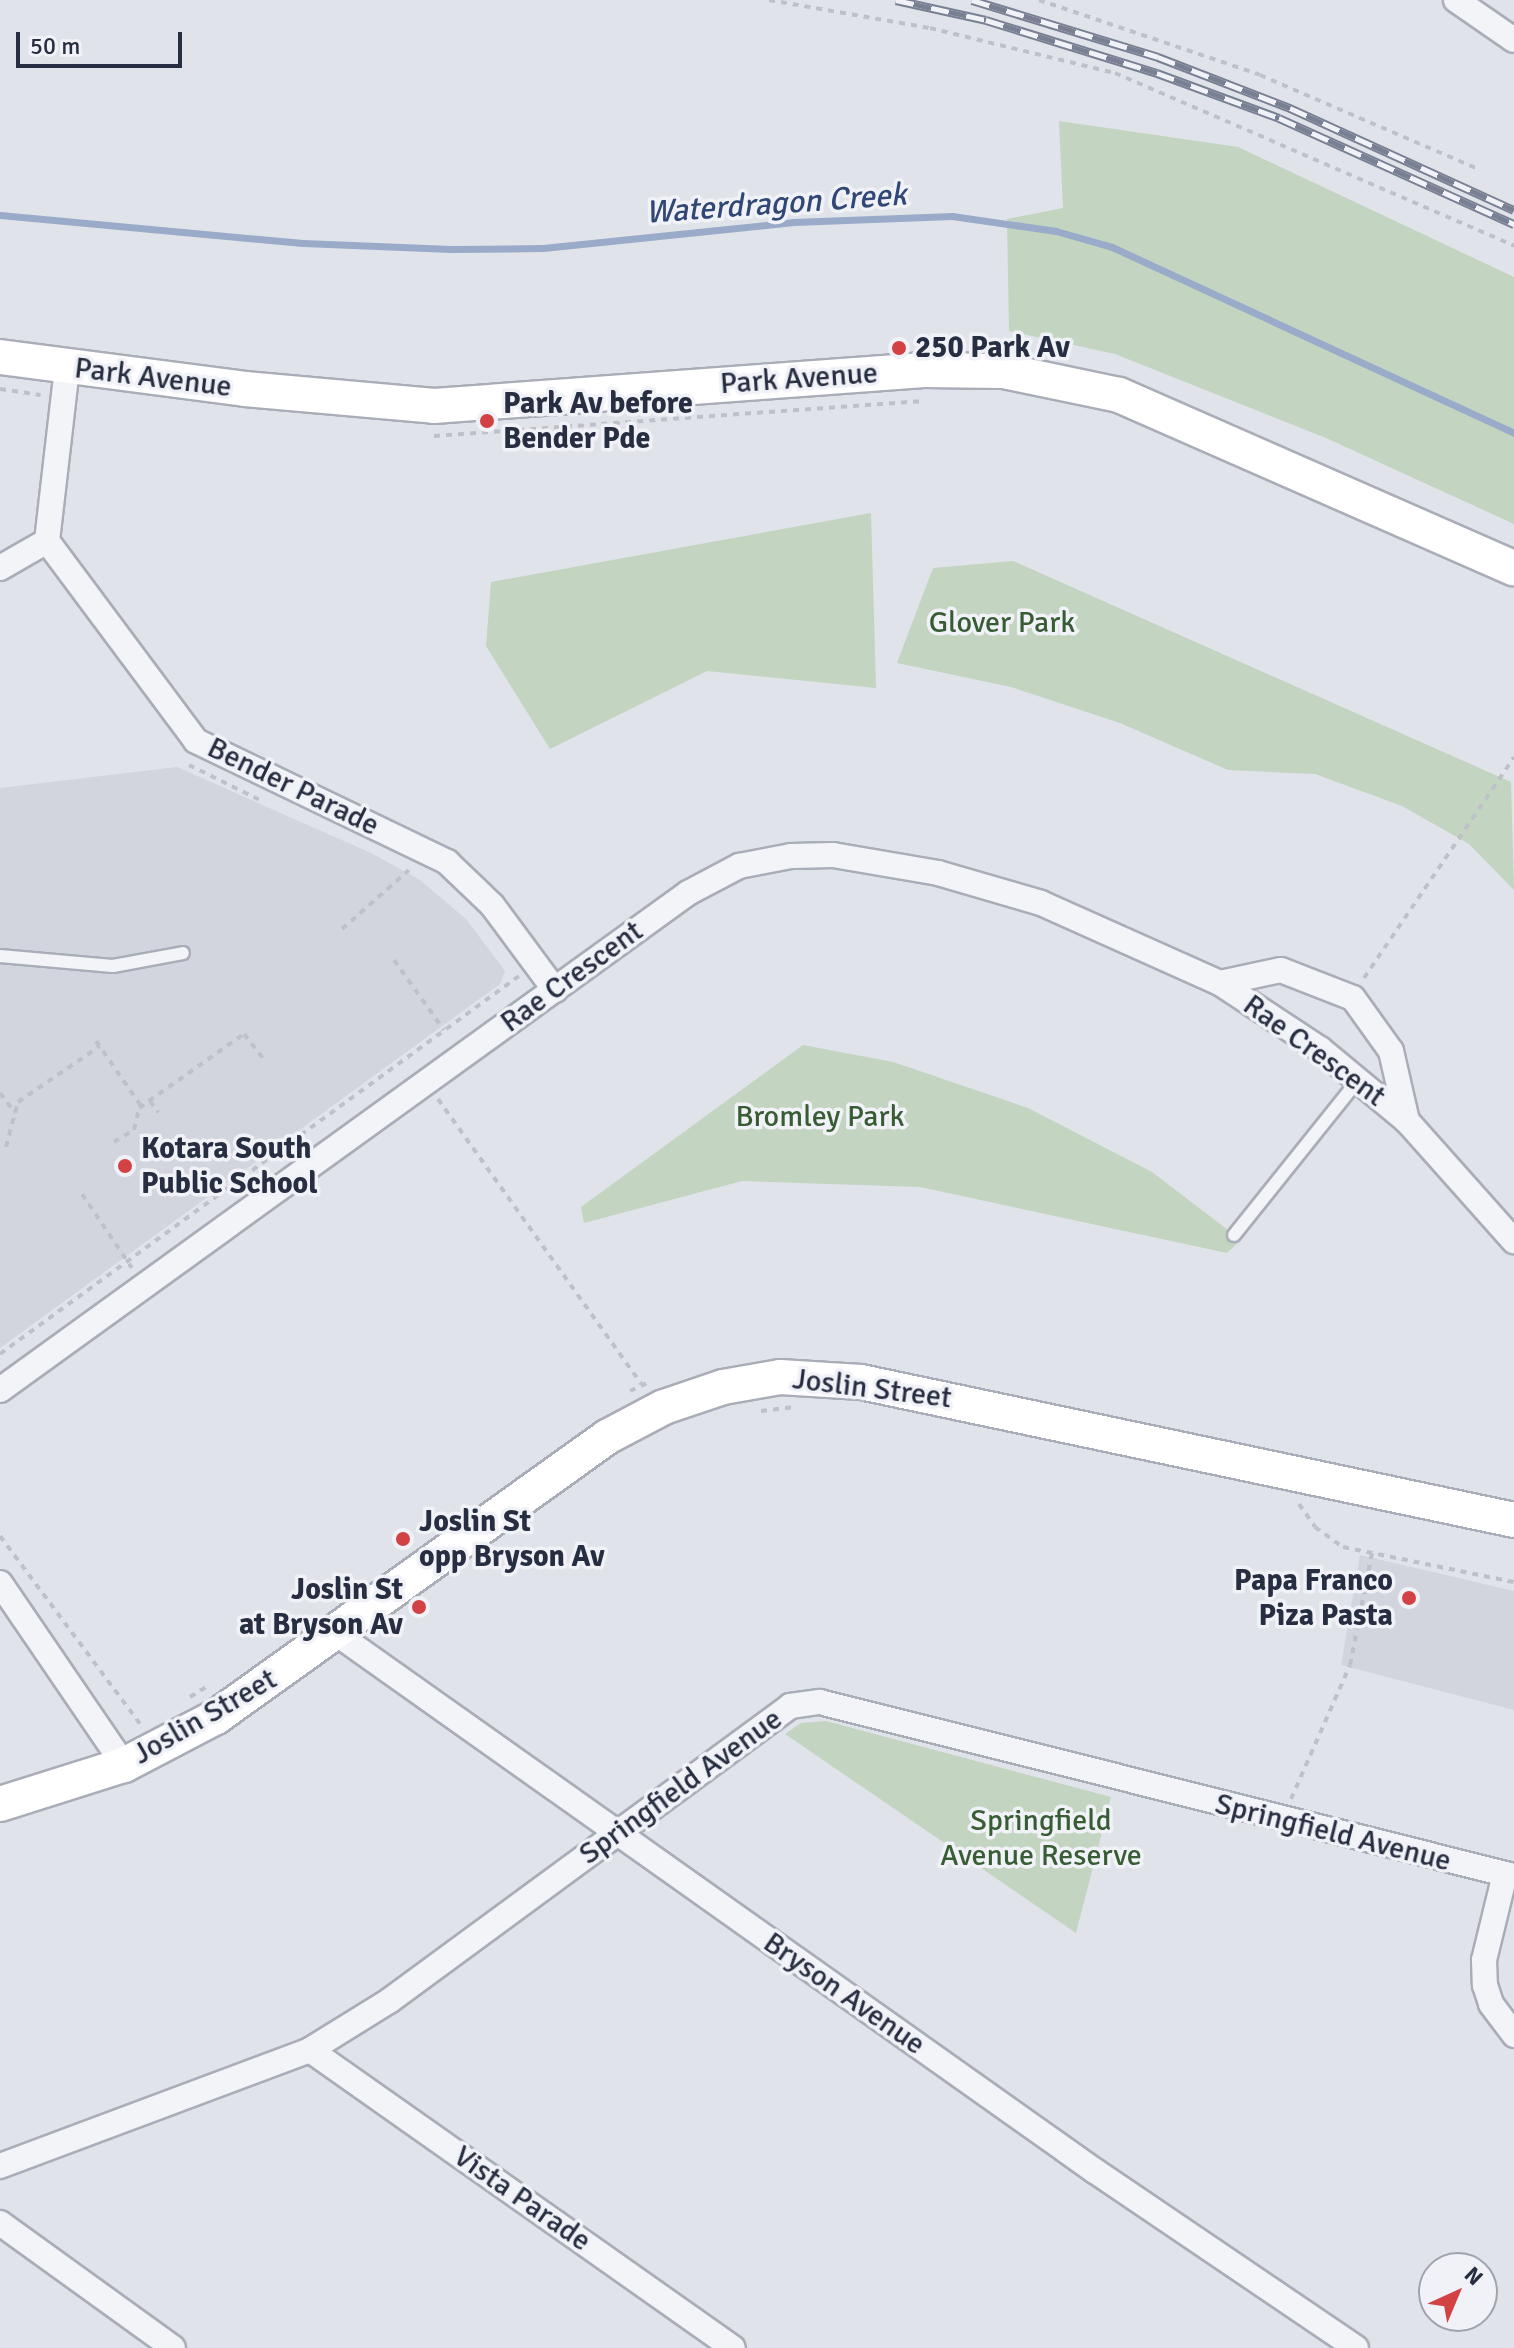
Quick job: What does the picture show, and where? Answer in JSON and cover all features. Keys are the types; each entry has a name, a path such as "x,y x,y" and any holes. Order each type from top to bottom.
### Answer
{"street":[{"path":"1456,0 1514,40"},
{"name":"Park Avenue","path":"0,357 67,368 434,406 924,370 1004,371 1133,400 1514,568"},
{"path":"0,568 47,541 67,368"},
{"name":"Bender Parade","path":"47,541 196,741 447,862 492,905 555,990"},
{"name":"Rae Crescent","path":"0,1390 688,893 739,866 791,856 833,855 938,873 1041,903 1220,983 1358,1080 1407,1121 1514,1241"},
{"name":"Rae Crescent","path":"1220,983 1281,970 1353,998 1391,1051 1407,1121"},
{"name":"Joslin Street","path":"0,1804 124,1765 216,1717 337,1634 607,1437 664,1407 723,1387 780,1377 861,1382 937,1395 1514,1520"},
{"path":"0,1583 124,1765"},
{"name":"Bryson Avenue","path":"337,1634 617,1834 1356,2348"},
{"name":"Springfield Avenue","path":"0,2166 310,2050 389,2001 790,1706 820,1702 1510,1875"},
{"path":"1510,1875 1484,1960 1485,1985 1491,2004 1514,2035"},
{"name":"Vista Parade","path":"310,2050 733,2348"},
{"path":"0,2223 173,2348"}],"lane":[{"path":"0,956 113,966 183,953"},
{"path":"1234,1235 1358,1080"}],"path":[{"path":"769,0 930,28 1115,73 1514,246"},
{"path":"1039,0 1274,81 1478,169"},
{"path":"0,389 41,394 40,410"},
{"path":"423,435 928,400"},
{"path":"1353,998 1387,938 1514,757"},
{"path":"342,929 411,868"},
{"path":"394,960 444,1030"},
{"path":"0,1354 523,972"},
{"path":"114,1142 134,1130 141,1106 244,1034 264,1060"},
{"path":"6,1147 18,1102 98,1044 141,1106"},
{"path":"425,1081 641,1384"},
{"path":"0,1093 15,1113"},
{"path":"150,1101 158,1112"},
{"path":"82,1194 127,1261"},
{"path":"748,1412 796,1407"},
{"path":"1288,1500 1298,1503 1329,1539 1372,1553 1514,1582"},
{"path":"0,1536 137,1726 146,1721"},
{"path":"1291,1801 1350,1665 1372,1553"},
{"path":"182,1701 208,1686"}],"shaded area":[{"name":"Kotara South Public School","path":"177,767 371,853 420,880 466,919 505,971 500,984 0,1348 0,788"},
{"path":"1360,1555 1514,1591 1514,1710 1341,1665"}],"green space":[{"path":"1059,121 1238,147 1514,277 1514,524 1326,438 1115,354 1009,331 1007,219 1063,208"},
{"path":"871,513 876,688 707,671 550,749 486,646 491,582"},
{"name":"Glover Park","path":"1013,561 1511,782 1514,890 1469,844 1402,806 1315,774 1228,770 1120,723 1011,687 897,663 933,568"},
{"name":"Bromley Park","path":"803,1045 893,1062 1028,1108 1152,1172 1241,1240 1227,1253 920,1187 742,1181 584,1223 581,1207"},
{"name":"Springfield Avenue Reserve","path":"826,1721 1111,1797 1076,1933 785,1734 801,1723"}],"waterway":[{"name":"Waterdragon Creek","path":"0,215 303,243 451,249 543,248 794,222 952,216 1056,231 1112,247 1514,433"}],"railway":[{"path":"896,0 986,20 1157,73 1279,118 1514,224"},
{"path":"972,0 1158,57 1290,108 1514,210"}],"place":[{"name":"250 Park Av","path":"899,348"},
{"name":"Park Av before Bender Pde","path":"487,421"},
{"name":"Kotara South Public School","path":"125,1166"},
{"name":"Joslin St opp Bryson Av","path":"403,1539"},
{"name":"Papa Franco Piza Pasta","path":"1409,1598"},
{"name":"Joslin St at Bryson Av","path":"419,1607"}]}
